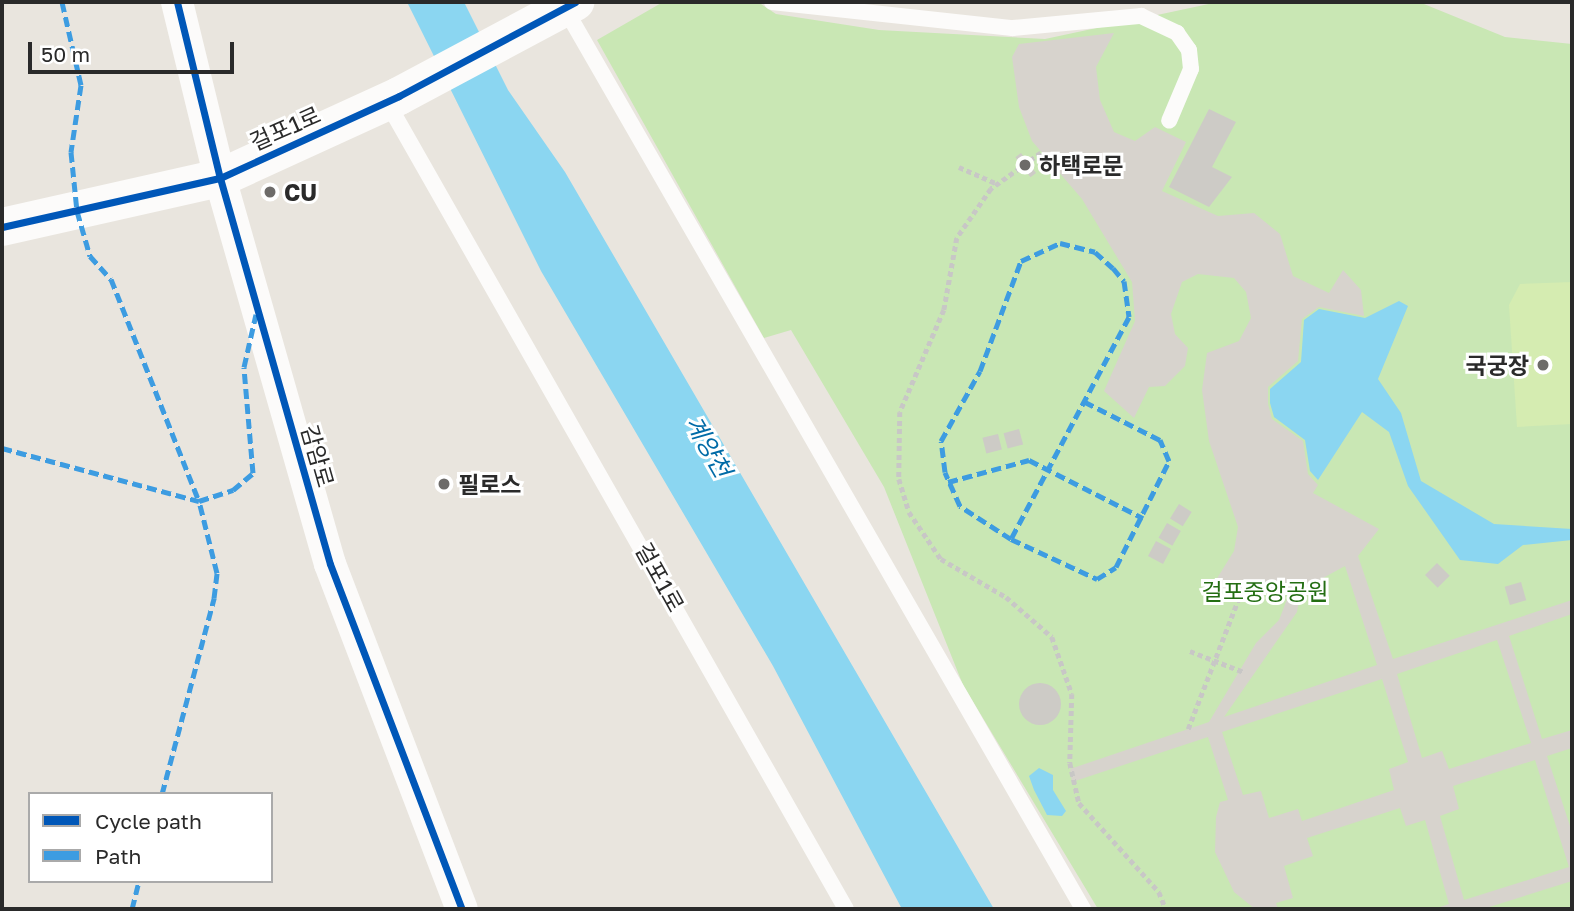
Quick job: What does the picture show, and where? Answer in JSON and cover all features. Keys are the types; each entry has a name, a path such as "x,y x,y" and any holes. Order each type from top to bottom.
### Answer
{"street":[{"name":"감암로","path":"177,2 219,178 330,564 462,909"},
{"name":"걸포1로","path":"2,228 219,178 393,99 561,7"}],"lane":[{"path":"772,2 1013,28 1141,16 1177,33 1189,50 1191,69 1168,121"},
{"path":"561,7 1083,909"},
{"name":"걸포1로","path":"393,99 846,909"}],"path":[{"path":"1041,153 998,184 971,210 957,238 944,310 900,412 899,479 909,512 941,559 1006,597 1052,637 1072,694 1070,763 1079,803 1159,892 1166,909"},
{"path":"959,167 998,184"},
{"path":"1188,729 1240,595"},
{"path":"1190,651 1244,672"}],"green space":[{"name":"걸포중앙공원","path":"663,2 758,2 776,14 879,30 1045,39 1218,2 1419,2 1505,37 1572,44 1572,909 1098,909 963,685 884,487 791,330 764,338 597,40"},
{"name":"국궁장","path":"1572,282 1572,424 1517,427 1509,305 1520,284"}],"shaded area":[{"path":"1114,33 1096,67 1100,100 1114,132 1135,141 1155,127 1186,142 1162,191 1218,216 1254,213 1280,234 1293,276 1329,293 1343,270 1361,290 1364,316 1319,307 1302,319 1298,361 1268,387 1268,404 1272,419 1303,441 1308,474 1318,485 1313,493 1379,529 1358,556 1393,659 1572,600 1572,614 1509,636 1542,739 1572,730 1572,748 1547,756 1572,832 1572,881 1483,909 1434,909 1449,904 1425,820 1406,826 1400,808 1307,838 1313,856 1284,866 1293,898 1276,903 1278,909 1255,909 1234,892 1215,852 1216,817 1220,802 1228,800 1208,737 1072,782 1070,769 1209,722 1256,643 1279,620 1289,594 1211,588 1234,551 1238,527 1209,441 1202,390 1207,353 1239,341 1251,318 1246,292 1234,278 1198,274 1182,282 1171,314 1175,334 1188,348 1185,366 1165,386 1149,387 1134,418 1104,391 1135,321 1132,282 1082,199 1032,141 1019,107 1012,57 1019,44","holes":["1345,566 1377,665 1224,717 1297,612 1301,590","1497,640 1531,743 1449,769 1442,751 1422,758 1397,674","1382,679 1408,762 1389,769 1394,790 1302,821 1298,809 1269,818 1261,791 1243,795 1222,732","1535,760 1569,867 1464,900 1440,816 1459,809 1453,786"]}],"water":[{"name":"계양천","path":"407,2 464,2 508,90 565,172 994,909 902,909 773,666 541,271"},
{"path":"1399,301 1408,306 1378,379 1401,413 1421,481 1494,524 1572,529 1572,540 1523,545 1498,564 1460,560 1408,486 1389,432 1362,412 1318,480 1310,471 1305,440 1274,417 1270,403 1270,389 1301,362 1304,320 1319,309 1365,318"},
{"path":"1039,768 1053,775 1053,790 1066,811 1062,816 1047,815 1034,790 1029,776"}],"building":[{"path":"1209,109 1236,122 1212,167 1232,177 1209,207 1169,187"},
{"name":"하택로문","path":"1021,153 1036,173 1030,177 1015,157"},
{"path":"1019,429 1023,444 1008,449 1004,433"},
{"path":"998,434 1002,450 986,453 982,438"},
{"path":"1179,504 1192,512 1183,526 1170,518"},
{"path":"1167,523 1181,531 1172,546 1158,538"},
{"path":"1156,541 1171,549 1163,564 1148,556"},
{"path":"1437,563 1450,576 1438,588 1425,575"},
{"path":"1521,582 1526,600 1510,605 1505,587"},
{"path":"1040,683 1055,689 1061,704 1055,719 1040,725 1025,719 1019,704 1025,689"}],"marked path":[{"path":"62,2 81,85 71,152 77,211 90,256 111,279 199,501"},
{"path":"1011,539 960,506 945,472 941,441 980,371 1021,261 1060,243 1095,252 1113,268 1124,281 1129,317 1011,539 1097,579 1116,567 1169,461 1160,440 1085,402"},
{"path":"163,792 214,598 217,573 199,501 233,490 253,473 244,367 256,314"},
{"path":"2,448 199,501"},
{"path":"948,482 1029,460 1143,518"},
{"path":"132,909 138,883"}],"cycle path":[{"path":"177,2 220,178 330,564 462,909"},
{"path":"2,227 220,178 399,96 575,2"}],"place":[{"name":"하택로문","path":"1025,165"},
{"name":"CU","path":"270,192"},
{"name":"국궁장","path":"1543,365"},
{"name":"필로스","path":"444,484"}]}
